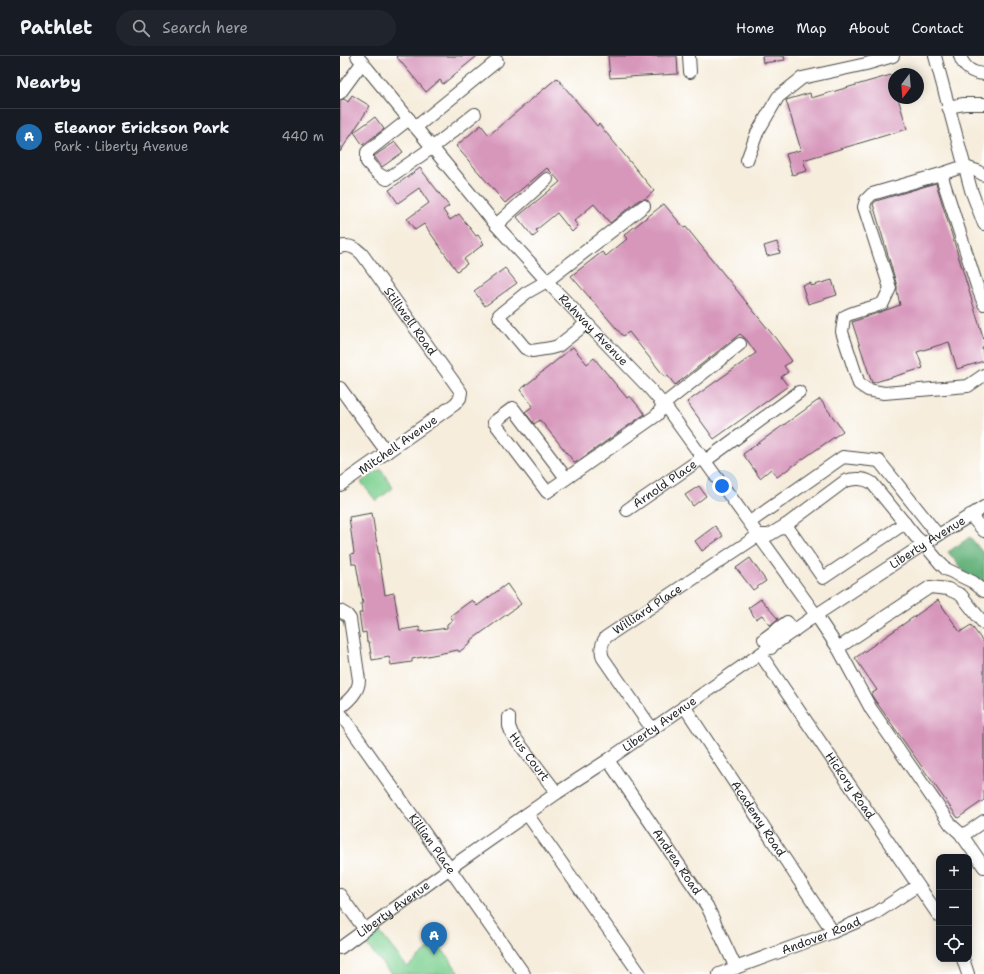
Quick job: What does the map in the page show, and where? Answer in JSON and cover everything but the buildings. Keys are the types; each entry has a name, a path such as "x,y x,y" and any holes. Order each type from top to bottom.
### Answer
{"street":[{"path":"689,56 690,72"},
{"path":"746,160 757,133 778,97 802,78 866,64 893,56"},
{"path":"935,56 971,190 984,224"},
{"path":"960,56 962,63 970,70 977,74 984,74"},
{"path":"340,93 360,60"},
{"name":"Rahway Avenue","path":"360,60 496,225 664,404 750,522 838,648 871,709 951,825 980,852 984,867"},
{"path":"475,114 433,147 387,179 377,173 367,162 367,152 413,123 497,60"},
{"path":"948,106 984,104"},
{"path":"984,175 965,167 872,194 866,200 864,207 890,288 883,303 851,313 844,317 842,332 858,384 868,390 884,394 968,386 984,375"},
{"path":"941,174 983,299"},
{"path":"496,225 547,179"},
{"path":"587,323 558,346 532,351 526,348 499,315 526,293 547,281 644,206"},
{"name":"Stillwell Road","path":"343,246 356,249 362,254 458,386 461,392 460,398 455,404"},
{"path":"566,478 513,408 494,422 546,492 657,415 664,404 740,344"},
{"path":"340,388 387,452"},
{"name":"Arnold Place","path":"627,510 799,392"},
{"name":"Mitchell Avenue","path":"340,485 455,404"},
{"path":"750,522 843,457 879,461 938,535"},
{"path":"759,535 770,536 845,481 851,479 867,480 872,483 916,538 924,544 940,564 946,569 973,582 984,591"},
{"name":"Liberty Avenue","path":"340,948 450,868 684,706 924,544 984,507"},
{"path":"970,516 984,531"},
{"path":"786,525 823,578 905,523"},
{"name":"Williard Place","path":"652,729 606,663 601,652 606,636 759,535"},
{"path":"838,648 930,587 948,589 962,595 984,624"},
{"path":"340,611 347,614 350,619 359,685 348,702 340,707"},
{"name":"Hickory Road","path":"766,651 917,886 936,912"},
{"name":"Academy Road","path":"684,706 833,932"},
{"name":"Killian Place","path":"340,714 524,974"},
{"name":"Hus Court","path":"509,717 509,726 512,734 557,793"},
{"name":"Andrea Road","path":"608,760 707,906 736,968"},
{"path":"527,814 640,974"},
{"path":"962,836 984,821"},
{"name":"Andover Road","path":"719,974 833,932 873,915 917,886"},
{"path":"340,895 366,930"},
{"path":"963,962 968,974"}],"green space":[{"path":"381,469 393,488 376,501 361,482"},
{"path":"970,537 984,554 984,597 948,552"},
{"path":"379,931 407,967 437,942 460,974 391,974 364,942"}],"place":[{"name":"Eleanor Erickson Park","path":"434,955"}]}
